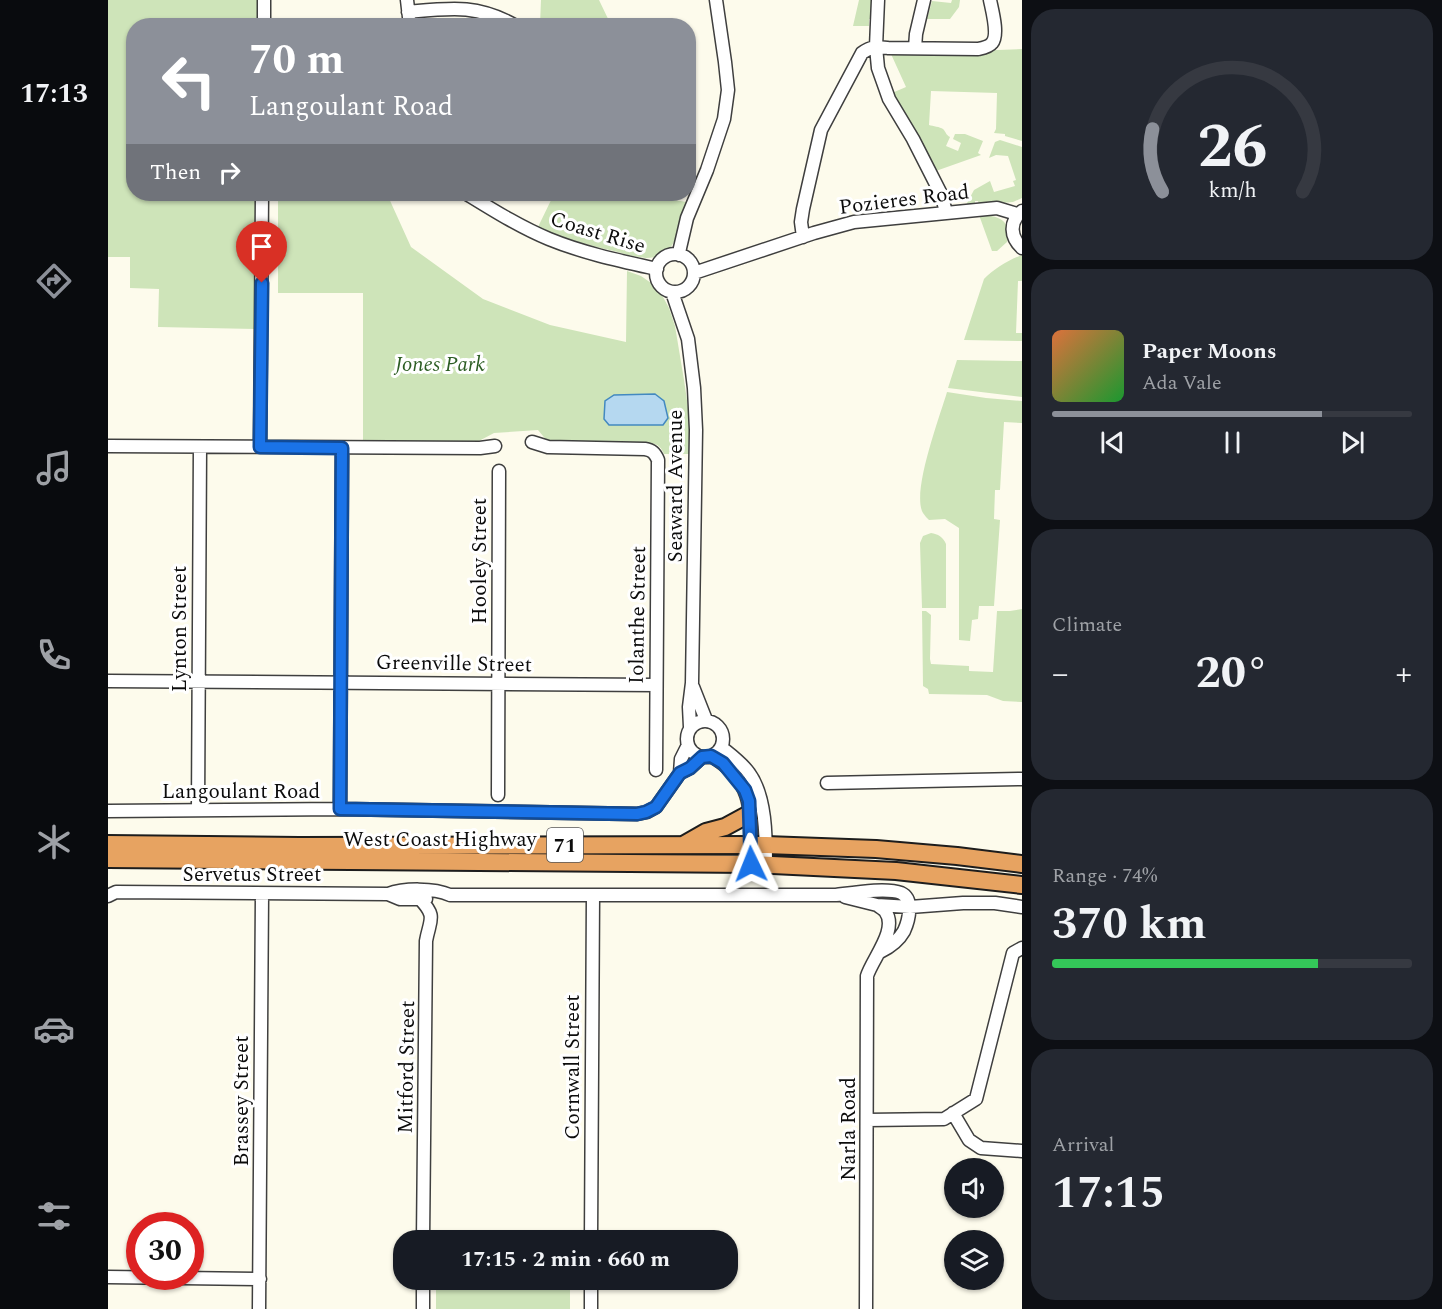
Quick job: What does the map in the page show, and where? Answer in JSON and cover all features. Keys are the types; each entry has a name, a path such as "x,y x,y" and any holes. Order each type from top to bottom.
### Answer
{"highway":[{"path":"684,844 706,832 725,827 750,814"},
{"name":"West Coast Highway","path":"108,844 299,846 758,844 876,849 1022,864"},
{"name":"West Coast Highway","path":"108,859 758,864 896,871 1022,885"}],"street":[{"path":"264,0 264,18"},
{"path":"696,196 724,119 728,90 716,0"},
{"path":"878,0 876,46 878,68 890,99 919,149 941,194 946,212"},
{"path":"915,48 924,0"},
{"path":"802,237 801,222 821,130 862,53 876,46 978,49 991,44 994,37 994,25 990,0"},
{"path":"408,6 459,8 482,11 503,18"},
{"path":"260,447 262,201"},
{"name":"Coast Rise","path":"480,201 526,229 551,240 657,269"},
{"path":"679,255 687,218 694,201"},
{"name":"Pozieres Road","path":"694,273 854,222 998,208 1020,213"},
{"path":"1020,213 1014,220 1013,235 1022,248"},
{"path":"679,255 690,262 694,273 689,286 684,290 672,292 666,290 657,281 657,269 659,263 668,256 679,255"},
{"name":"Seaward Avenue","path":"672,292 688,339 696,430 690,727"},
{"name":"Iolanthe Street","path":"532,442 548,447 645,448 656,454 658,460 656,770"},
{"path":"108,446 480,448 495,446"},
{"name":"Lynton Street","path":"198,810 200,447"},
{"path":"340,809 342,448"},
{"name":"Hooley Street","path":"498,795 499,471"},
{"name":"Greenville Street","path":"108,681 656,685"},
{"name":"Seaward Avenue","path":"692,683 706,720"},
{"path":"706,757 717,752 723,741 721,729 712,721 706,720 690,727 687,736 688,745 691,751 706,757 723,763 745,790 758,844"},
{"name":"Langoulant Road","path":"680,773 681,759 688,745"},
{"path":"721,747 750,774 758,791 762,811 758,864"},
{"name":"Langoulant Road","path":"108,811 340,809 637,814 656,807 680,773 706,757"},
{"path":"828,783 1022,779"},
{"name":"Servetus Street","path":"111,892 388,894 399,890 441,891 450,895 836,895 893,891 904,895 910,907"},
{"name":"Brassey Street","path":"259,1309 262,894"},
{"name":"Servetus Street","path":"388,894 400,899 441,899 450,895"},
{"name":"Cornwall Street","path":"591,1230 592,895"},
{"name":"Servetus Street","path":"836,895 877,905 910,907 995,903 1022,907"},
{"name":"Mitford Street","path":"420,899 431,914 432,920 426,941 423,1230"},
{"name":"Narla Road","path":"866,1309 867,976 888,932 889,920 886,912 877,905"},
{"name":"Narla Road","path":"880,952 890,947 904,931 910,907"},
{"path":"867,1120 944,1119 976,1099 1013,953 1022,948"},
{"path":"953,1113 969,1140 981,1148 1022,1151"},
{"path":"108,1277 260,1279"},
{"path":"423,1290 423,1309"},
{"path":"591,1290 591,1309"}],"green space":[{"path":"108,0 258,0 258,18 126,18 126,201 257,201 255,329 158,327 159,289 130,288 130,257 108,257"},
{"path":"541,0 599,0 608,18 540,18"},
{"path":"859,0 873,0 869,26 853,26"},
{"path":"952,0 960,0 959,7 950,19 927,19 932,1 951,3"},
{"path":"1022,49 1022,141 1005,136 1005,134 994,133 997,93 931,91 929,125 943,129 950,137 946,146 958,151 961,143 953,139 955,134 965,134 983,141 978,153 981,155 933,172 892,93 906,87 891,54"},
{"path":"1000,140 1022,147 1022,198 1013,202 979,205 978,201 975,201 975,205 966,205 974,190 990,181 994,192 1015,186 1013,181 1016,180 1008,156 996,155 989,158 995,142"},
{"name":"Jones Park","path":"278,201 390,201 411,247 483,299 550,325 626,342 627,271 641,276 654,285 663,297 675,326 690,421 690,454 664,454 659,446 650,443 548,442 538,430 494,433 477,442 363,442 363,293 278,293"},
{"path":"551,201 687,202 675,241 666,252 655,257 646,258 584,244 538,227"},
{"path":"979,215 997,217 1008,228 1007,242 997,251 992,251"},
{"path":"1022,255 1022,281 1018,281 1016,333 1022,333 1022,341 964,340 984,279 1002,265"},
{"path":"957,360 1022,361 1022,397 948,388"},
{"path":"947,392 1022,401 1022,423 1004,422 1000,490 995,490 994,519 1000,520 994,606 979,606 978,619 972,620 970,641 959,640 959,528 945,519 929,520 923,513 920,503 923,472"},
{"path":"931,533 940,536 946,544 946,608 922,608 920,543 923,536"},
{"path":"1022,609 1022,702 1003,701 987,695 929,694 928,689 923,686 922,611 931,615 931,664 969,666 969,671 993,672 997,611"},
{"path":"436,1290 570,1290 570,1309 436,1309"}],"water":[{"path":"655,394 664,401 668,418 663,425 609,425 604,419 605,401 614,395"}],"route":[{"path":"262,283 260,447 342,448 340,809 637,814 656,807 680,773 690,768 702,757 711,756 723,763 745,790 749,801 751,864"}]}
